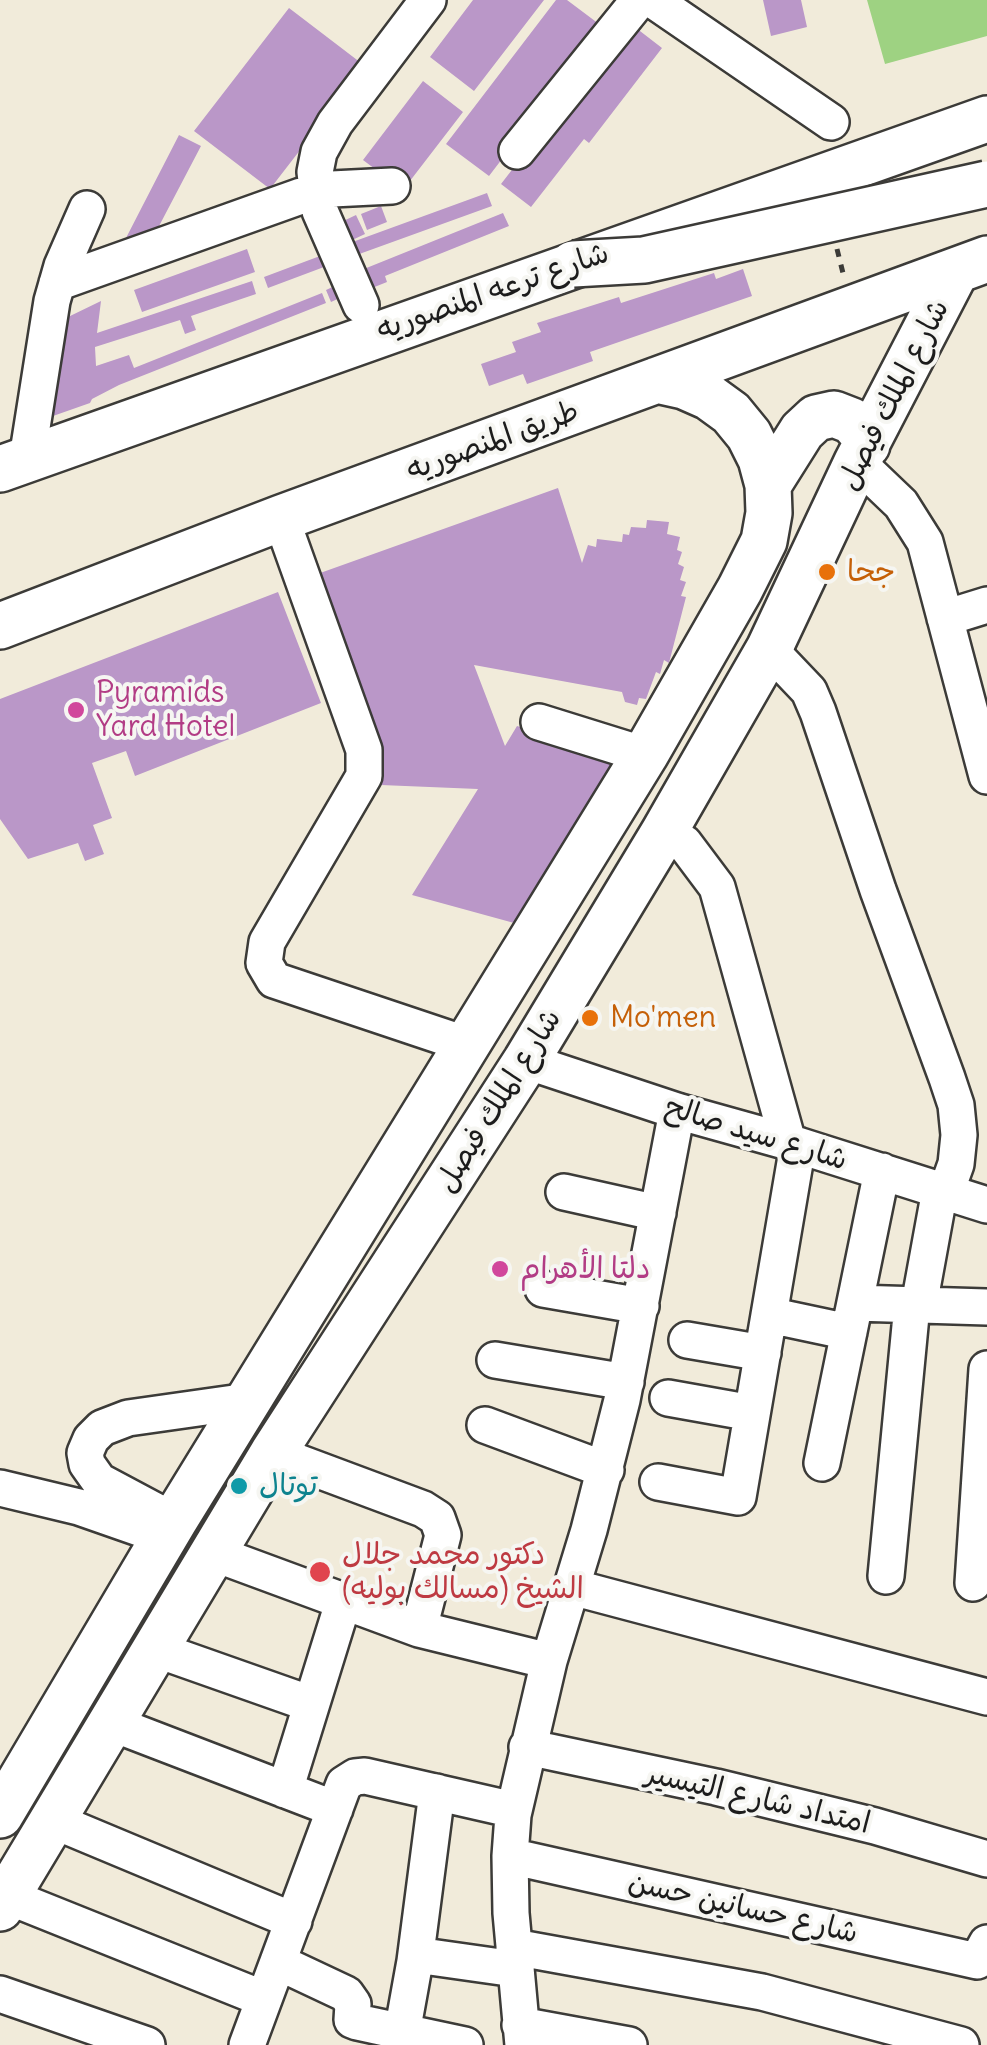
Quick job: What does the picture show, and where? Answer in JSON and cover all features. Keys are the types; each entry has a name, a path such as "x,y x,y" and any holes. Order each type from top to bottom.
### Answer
{"main road":[{"name":"شارع ترعه المنصوريه","path":"14,464 987,119"},
{"path":"573,264 644,260 987,184"},
{"name":"طريق المنصوريه","path":"0,626 281,518 972,265"},
{"name":"شارع الملك فيصل","path":"4,1902 273,1453 526,1061 664,832 769,649 862,453 972,265"},
{"name":"شارع الملك فيصل","path":"5,1799 645,755 764,541 768,486 755,446 731,414 709,397 658,380"},
{"path":"768,486 802,431 816,418 834,414 852,421 859,427 862,453"}],"street":[{"path":"361,305 320,212 314,172 327,137 428,0"},
{"path":"517,151 639,0"},
{"path":"653,0 831,122"},
{"path":"57,283 316,192 392,186"},
{"path":"14,464 57,283 88,208"},
{"path":"862,453 925,542 987,776"},
{"path":"281,518 364,750 364,776 267,942 264,963 274,980 468,1045"},
{"path":"945,618 987,605"},
{"path":"769,649 809,691 818,712 956,1106 956,1164 943,1191 916,1305 886,1576"},
{"path":"538,722 645,755"},
{"path":"658,1482 738,1496 793,1144 717,887 684,843 664,832"},
{"name":"شارع سيد صالح","path":"526,1061 677,1111 987,1204"},
{"path":"628,2045 522,2035 510,1856 514,1810 549,1661 606,1470 626,1382 677,1111"},
{"path":"822,1464 882,1172"},
{"path":"564,1192 658,1213"},
{"path":"543,1289 641,1306"},
{"path":"769,1315 852,1318 916,1305 987,1307"},
{"path":"687,1340 762,1353"},
{"path":"495,1360 626,1382"},
{"path":"973,1583 987,1368"},
{"path":"668,1398 752,1412"},
{"path":"169,1529 100,1481 85,1453 91,1439 102,1428 128,1418 248,1402"},
{"path":"485,1424 606,1470"},
{"path":"273,1453 424,1509 437,1518 443,1535 419,1628"},
{"path":"0,1488 169,1529"},
{"path":"213,1552 342,1603 419,1628 549,1661"},
{"path":"572,1587 987,1697"},
{"path":"285,1790 342,1603"},
{"path":"155,1649 311,1704"},
{"path":"111,1723 335,1810"},
{"name":"امتداد شارع التيسير","path":"528,1747 875,1826 987,1860"},
{"path":"248,2045 344,1784 355,1777 514,1810"},
{"path":"381,2035 416,1954 436,1792"},
{"path":"52,1820 294,1921"},
{"name":"شارع حسانين حسن","path":"510,1856 981,1952"},
{"path":"4,1902 264,1999"},
{"path":"416,1954 514,1958 762,1992 962,2045"},
{"path":"278,1962 346,1994 353,2004 352,2020 381,2035 459,2044"},
{"path":"0,1994 147,2045"}],"green space":[{"path":"867,0 987,0 987,36 885,64"}],"building":[{"path":"473,0 544,0 474,91 430,57"},
{"path":"556,0 567,0 603,27 489,176 446,144"},
{"path":"763,0 801,0 807,27 771,36"},
{"path":"289,8 365,66 270,189 194,131"},
{"path":"627,21 662,48 589,143 584,139 531,207 501,184"},
{"path":"423,81 463,112 403,190 363,160"},
{"path":"179,135 201,146 147,249 126,238"},
{"path":"487,193 492,206 351,257 347,244"},
{"path":"381,206 387,222 367,230 361,214"},
{"path":"503,213 509,226 385,276 387,282 362,292 354,273"},
{"path":"356,215 365,234 346,243 337,224"},
{"path":"247,249 255,272 142,312 134,290"},
{"path":"328,253 332,264 268,288 264,277"},
{"path":"743,269 752,296 590,352 593,361 527,384 523,374 489,386 481,364 516,352 512,342 541,332 537,323 619,297 621,303 714,273 716,279"},
{"path":"252,281 256,294 191,316 196,330 185,334 180,320 95,347 96,366 129,355 134,368 322,293 326,303 119,385 90,403 53,416 57,363 68,317 101,301 97,333"},
{"path":"339,284 344,296 331,302 326,290"},
{"path":"558,488 582,563 588,545 596,547 597,539 622,542 623,534 629,535 631,527 646,528 647,520 669,522 667,534 680,537 677,550 682,552 678,564 684,567 680,580 686,582 681,596 686,597 669,663 664,660 646,699 639,698 637,705 625,702 622,692 474,665 505,746 517,726 629,759 525,926 412,895 478,789 381,785 309,577"},
{"path":"278,592 321,703 135,776 126,751 92,763 112,818 93,825 104,854 85,861 78,843 28,859 0,819 0,699"}],"place":[{"name":"جحا","path":"827,572"},
{"name":"Pyramids Yard Hotel","path":"76,710"},
{"name":"Mo'men","path":"590,1018"},
{"name":"دلتا الأهرام","path":"500,1269"},
{"name":"توتال","path":"239,1486"},
{"name":"دكتور محمد جلال الشيخ (مسالك بوليه)","path":"320,1572"}]}
